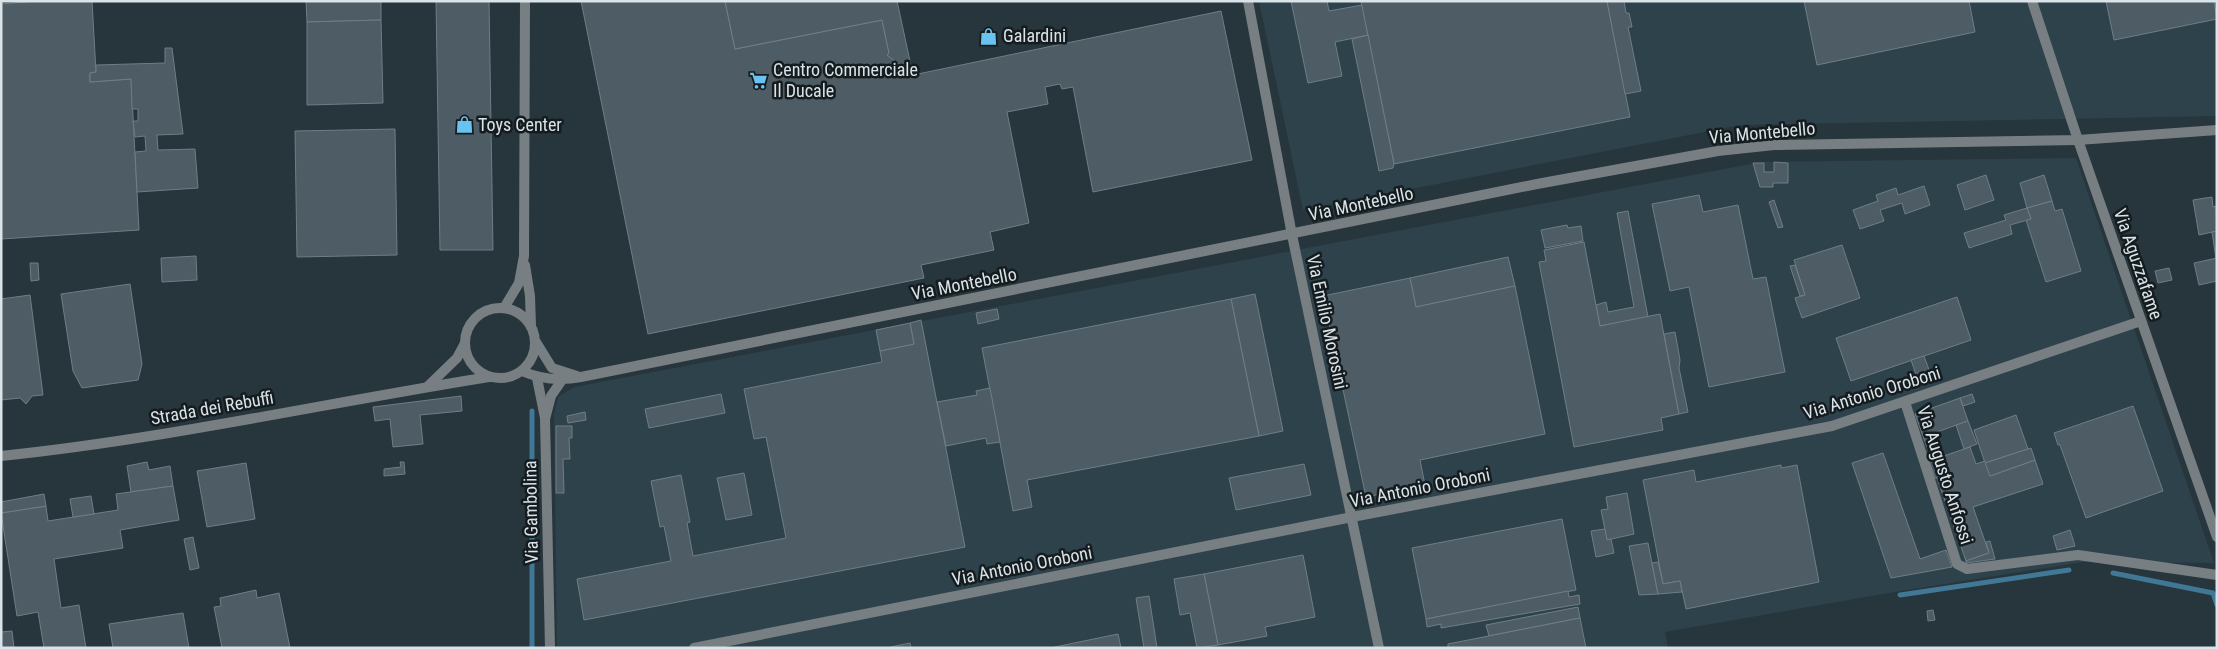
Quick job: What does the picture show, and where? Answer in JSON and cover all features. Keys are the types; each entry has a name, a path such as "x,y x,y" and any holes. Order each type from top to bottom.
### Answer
{"street":[{"path":"465,342 466,353 471,363 479,372 489,377 506,378 522,372 530,364 536,342 531,326 530,296 524,256 525,1"},
{"name":"Via Emilio Morosini","path":"1248,1 1292,234 1379,648"},
{"name":"Via Aguzzafame","path":"2032,1 2078,140 2217,537"},
{"name":"Via Montebello","path":"536,342 552,368 581,377 1537,184 1718,151 1774,145 2078,140 2217,130"},
{"path":"504,308 519,283 524,256"},
{"path":"428,386 457,358 470,326 482,313 492,309 504,308 515,311 531,326"},
{"name":"Via Antonio Oroboni","path":"694,648 1352,517 1832,426 2141,321"},
{"path":"522,372 537,378 562,380 581,377"},
{"name":"Strada dei Rebuffi","path":"1,456 88,447 428,386 489,377"},
{"path":"537,378 546,420"},
{"name":"Via Gambolina","path":"550,648 546,420 551,396 562,380"},
{"name":"Via Augusto Anfossi","path":"1904,402 1957,564 1967,569 2078,555 2217,575"}],"shaded area":[{"path":"1259,1 2217,1 2217,116 1741,125 1303,210"},
{"path":"2076,158 2214,563 2083,562 1665,632 1668,648 557,648 554,414 558,397 574,387 1761,162"}],"building":[{"path":"38,1 92,1 96,72 90,73 90,82 131,79 139,230 1,239 1,4"},
{"path":"306,1 381,1 381,20 307,22"},
{"name":"Toys Center","path":"436,1 489,1 493,250 440,250"},
{"path":"581,1 725,1 735,49 882,20 889,53 887,55 913,75 1221,11 1252,160 1093,192 1073,87 1062,89 1060,84 1045,87 1048,104 1007,112 1029,223 990,232 994,250 921,265 924,278 648,334"},
{"path":"725,1 897,1 913,75 887,55 889,53 882,20 735,49"},
{"path":"1291,1 1327,1 1329,11 1362,5 1368,35 1335,42 1342,76 1308,83"},
{"path":"1361,1 1607,1 1630,117 1394,164"},
{"path":"1607,1 1624,1 1626,13 1629,13 1632,27 1628,27 1641,91 1625,94"},
{"path":"1804,1 1969,1 1975,32 1817,65"},
{"path":"2106,1 2214,1 2217,19 2114,40"},
{"path":"381,20 383,103 307,105 307,22"},
{"path":"1368,35 1394,164 1393,168 1379,171 1352,39"},
{"path":"165,48 172,48 183,134 157,135 158,150 195,149 198,188 137,192 135,152 146,151 145,136 135,137 133,121 138,121 138,109 132,109 131,79 90,82 90,73 96,72 96,65 165,63"},
{"path":"395,129 397,255 297,257 295,131"},
{"path":"1774,162 1788,163 1788,183 1773,183 1773,187 1760,187 1753,163 1764,163 1764,172 1774,172"},
{"path":"1986,175 1994,200 1965,210 1957,185"},
{"path":"2044,175 2052,201 2027,208 2020,183"},
{"path":"1924,186 1930,205 1905,214 1902,203 1880,210 1884,221 1860,229 1853,210 1878,201 1876,195 1896,188 1898,195"},
{"path":"1699,195 1703,212 1738,205 1753,279 1766,277 1785,372 1709,387 1689,287 1670,291 1652,204"},
{"path":"2212,197 2213,207 2216,206 2217,231 2199,235 2193,200"},
{"path":"1774,200 1783,227 1778,228 1769,202"},
{"path":"2052,201 2055,211 2062,209 2081,271 2046,282 2026,220 2031,219 2027,208"},
{"path":"2027,208 2031,219 2010,225 2012,234 1969,248 1964,233 2006,220 2004,215"},
{"path":"1628,211 1648,317 1600,326 1596,305 1606,302 1608,312 1634,307 1617,213"},
{"path":"1567,225 1568,228 1581,226 1583,241 1545,248 1541,230"},
{"path":"2217,231 2217,258 2216,259 2212,232"},
{"path":"1584,242 1600,326 1660,314 1679,414 1661,418 1663,430 1574,447 1539,262 1546,261 1544,250"},
{"path":"1842,245 1860,298 1802,318 1795,298 1805,295 1794,260"},
{"path":"196,256 197,280 162,282 161,258"},
{"path":"1508,257 1515,286 1416,307 1410,278"},
{"path":"2217,258 2217,281 2199,285 2194,263"},
{"path":"30,263 38,263 39,280 31,281"},
{"path":"1795,265 1805,295 1800,296 1790,266"},
{"path":"2169,268 2172,280 2158,283 2155,271"},
{"path":"1410,278 1416,307 1515,286 1545,434 1420,460 1425,485 1366,497 1323,296"},
{"path":"130,284 142,364 138,380 82,388 73,371 61,294"},
{"path":"1255,294 1283,431 1259,436 1231,299"},
{"path":"30,295 43,395 32,396 26,404 20,398 1,400 1,299"},
{"path":"1957,297 1971,340 1851,381 1836,338"},
{"path":"1231,299 1259,436 1027,480 1032,507 1013,511 982,348"},
{"path":"997,309 999,319 978,324 976,313"},
{"path":"921,320 965,547 584,620 577,579 671,561 664,526 660,527 651,481 681,475 690,522 687,523 693,556 786,538 766,437 754,439 744,389 882,362 880,351 914,344 910,323"},
{"path":"910,323 914,344 880,351 876,330"},
{"path":"1675,332 1680,360 1679,368 1688,412 1679,414 1664,334"},
{"path":"1924,356 1932,378 1919,383 1911,360"},
{"path":"990,388 1000,442 987,444 986,438 946,446 937,402 977,395 976,391"},
{"path":"721,394 725,413 649,428 645,409"},
{"path":"1972,394 1975,402 1963,406 1960,398"},
{"path":"461,396 462,411 420,415 423,444 393,447 390,419 375,421 373,407"},
{"path":"1960,398 1968,421 1934,433 1937,443 1927,447 1915,414"},
{"path":"2133,406 2163,491 2086,518 2054,433"},
{"path":"585,412 586,420 568,423 567,416"},
{"path":"2016,415 2028,449 1985,463 1974,430"},
{"path":"1968,421 1977,444 1964,449 1956,425"},
{"path":"556,426 572,426 572,438 569,438 570,459 563,459 564,493 556,493"},
{"path":"1970,447 1976,464 1985,461 1990,476 2035,460 2043,484 1973,507 1989,553 1966,561 1937,478 1935,478 1929,461"},
{"path":"2031,448 2035,460 1990,476 1985,463"},
{"path":"1883,453 1920,559 1946,550 1952,567 1891,578 1852,463"},
{"path":"147,462 149,470 170,466 173,486 131,492 127,466"},
{"path":"400,462 404,462 405,474 384,476 384,469 401,467"},
{"path":"246,463 255,519 207,527 197,471"},
{"path":"1304,464 1311,495 1236,510 1229,478"},
{"path":"1781,465 1781,468 1797,465 1819,582 1686,609 1680,581 1663,584 1643,480 1694,470 1696,482"},
{"path":"744,473 752,515 726,520 717,478"},
{"path":"173,486 179,520 120,530 123,548 54,559 61,608 79,605 86,648 44,648 38,612 17,616 1,513 46,506 48,521 118,510 116,494"},
{"path":"1627,493 1634,534 1607,540 1601,510 1608,509 1606,497"},
{"path":"44,494 46,506 1,513 1,502"},
{"path":"91,496 94,514 73,517 70,499"},
{"path":"1562,519 1576,590 1426,619 1412,548"},
{"path":"1605,529 1607,540 1611,539 1614,553 1596,557 1591,531"},
{"path":"2070,530 2075,546 2057,550 2053,536"},
{"path":"193,537 199,568 190,570 184,539"},
{"path":"1990,541 1995,559 1966,563 1966,561 1989,553 1986,542"},
{"path":"1648,543 1658,594 1639,595 1629,546"},
{"path":"1303,555 1315,617 1265,627 1267,636 1218,645 1204,574"},
{"path":"1658,562 1663,584 1680,581 1682,592 1658,594 1652,563"},
{"path":"1204,574 1218,645 1197,648 1190,613 1180,615 1174,579"},
{"path":"256,590 257,598 279,593 290,648 222,648 214,607 221,606 220,598"},
{"path":"1568,591 1569,597 1579,595 1580,604 1441,628 1441,624 1427,627 1426,619"},
{"path":"1149,596 1157,648 1144,648 1136,598"},
{"path":"1578,607 1580,618 1489,636 1486,625"},
{"path":"1933,610 1935,620 1928,621 1927,611"},
{"path":"183,613 189,648 113,648 109,624"},
{"path":"1580,618 1586,648 1448,648 1448,644"},
{"path":"12,631 14,648 1,648 1,632"},
{"path":"1118,634 1121,648 1050,648"},
{"path":"910,643 911,648 886,648"}],"waterway":[{"path":"532,411 532,648"},
{"path":"1900,595 2069,570"},
{"path":"2113,573 2213,593 2217,605"}],"place":[{"name":"Galardini","path":"989,36"},
{"name":"Centro Commerciale Il Ducale","path":"759,80"},
{"name":"Toys Center","path":"464,125"}]}
